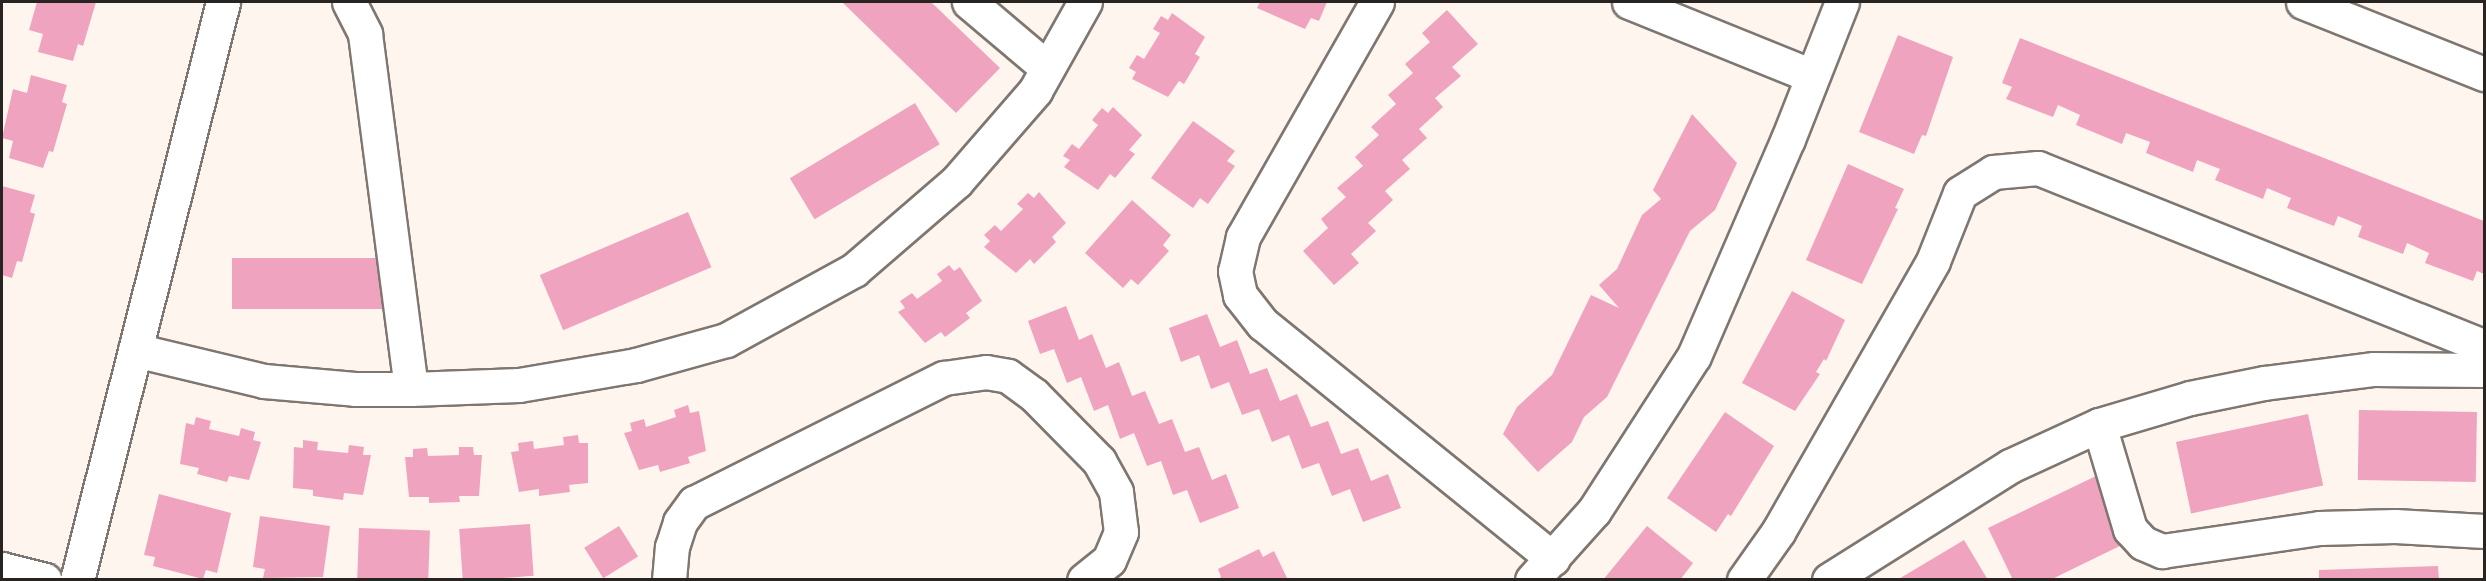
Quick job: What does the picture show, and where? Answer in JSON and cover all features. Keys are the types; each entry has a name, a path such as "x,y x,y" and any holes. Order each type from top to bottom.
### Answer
{"street":[{"path":"77,579 223,2"},
{"path":"349,2 365,34 411,389"},
{"path":"969,2 1047,68"},
{"path":"135,350 264,381 355,389 411,389 519,385 636,365 726,340 854,270 956,182 1035,91 1085,2"},
{"path":"1377,2 1243,237 1235,271 1240,295 1263,324 1543,569 1594,511 1694,356 1842,2"},
{"path":"1629,2 1812,76"},
{"path":"2303,2 2484,74"},
{"path":"1744,579 1778,532 1933,261 1960,193 1993,172 2038,168 2484,346"},
{"path":"1829,579 2010,466 2099,425 2190,398 2264,384 2374,369 2484,370"},
{"path":"669,579 672,547 680,522 694,503 944,378 986,372 1008,376 1034,395 1099,460 1116,492 1122,532 1109,560 1084,579"},
{"path":"2099,425 2130,529 2143,543 2162,551 2319,528 2395,526 2484,531"},
{"path":"2,569 45,579"}],"building":[{"path":"37,2 96,2 83,46 78,44 73,61 38,52 43,34 29,30"},
{"path":"842,2 931,2 1000,68 956,113"},
{"path":"1260,2 1327,2 1319,21 1311,18 1305,29 1257,8"},
{"path":"1447,10 1478,44 1452,67 1461,76 1435,98 1443,107 1419,129 1427,138 1402,160 1410,169 1385,191 1393,200 1368,223 1376,231 1351,254 1359,263 1334,285 1303,251 1328,228 1321,219 1346,197 1337,188 1363,166 1355,157 1379,135 1371,127 1396,104 1388,95 1413,73 1405,64 1430,42 1422,33"},
{"path":"1172,13 1205,37 1195,54 1200,57 1184,84 1179,81 1168,97 1132,79 1136,72 1129,68 1137,55 1144,59 1160,33 1153,29 1161,16 1168,20"},
{"path":"1898,35 1953,57 1926,136 1922,135 1914,154 1859,132"},
{"path":"2020,38 2484,221 2484,274 2477,271 2473,281 2425,263 2429,253 2407,243 2403,254 2358,237 2362,226 2338,216 2334,226 2287,208 2291,198 2267,188 2263,199 2215,180 2220,169 2197,160 2193,172 2146,153 2150,142 2126,133 2122,144 2076,125 2080,115 2058,105 2053,117 2006,99 2012,87 2002,83"},
{"path":"31,75 67,85 62,102 67,104 53,152 49,151 43,168 9,158 13,141 2,138 13,89 27,93"},
{"path":"915,103 940,144 815,219 790,178"},
{"path":"1113,107 1142,135 1129,150 1135,154 1115,178 1110,174 1098,190 1064,167 1070,160 1063,156 1072,144 1079,149 1098,125 1092,120 1102,108 1108,113"},
{"path":"1692,114 1737,163 1715,210 1690,231 1607,397 1584,417 1572,442 1538,472 1503,434 1517,407 1552,375 1591,295 1619,308 1599,285 1617,269 1642,215 1661,199 1653,190"},
{"path":"1193,121 1235,151 1227,161 1235,166 1208,204 1200,198 1193,208 1151,178"},
{"path":"1848,164 1904,189 1895,208 1898,209 1862,284 1806,260"},
{"path":"2,186 35,195 30,212 35,214 22,262 17,261 12,278 2,275"},
{"path":"1039,192 1066,223 1052,237 1056,242 1034,264 1030,259 1016,273 984,247 990,241 984,235 995,225 1001,231 1023,209 1017,204 1028,193 1034,198"},
{"path":"1132,200 1171,235 1163,245 1169,251 1138,285 1131,279 1123,288 1085,253"},
{"path":"688,212 711,267 563,330 540,275"},
{"path":"232,258 383,258 383,309 232,309"},
{"path":"949,265 954,271 960,267 982,301 966,313 970,318 945,337 941,332 925,343 898,312 905,308 900,301 912,293 917,299 942,281 937,274"},
{"path":"1792,291 1845,320 1826,361 1824,359 1816,372 1820,374 1795,411 1742,383"},
{"path":"1066,306 1079,340 1092,334 1106,368 1119,362 1132,396 1145,391 1159,424 1172,419 1185,452 1199,447 1212,480 1226,474 1239,508 1200,523 1187,490 1173,495 1161,461 1147,466 1134,433 1120,439 1108,405 1094,411 1081,377 1067,383 1054,349 1040,354 1028,321"},
{"path":"1207,314 1220,347 1237,340 1250,374 1267,368 1280,401 1297,394 1311,427 1328,421 1341,454 1358,448 1371,481 1388,474 1401,508 1363,522 1350,489 1332,496 1319,463 1302,469 1289,435 1272,442 1259,409 1242,415 1229,382 1211,389 1199,355 1181,362 1169,328"},
{"path":"688,405 690,413 699,411 706,451 688,457 690,463 660,472 658,465 639,470 624,433 632,431 630,423 644,419 646,427 676,417 674,410"},
{"path":"2359,410 2477,412 2476,482 2358,480"},
{"path":"1725,412 1774,446 1731,516 1728,514 1716,532 1667,498"},
{"path":"2308,414 2323,485 2191,513 2176,442"},
{"path":"196,417 211,421 209,429 239,436 241,428 255,432 253,440 261,442 249,480 229,476 227,482 197,474 199,468 180,464 186,423 194,425"},
{"path":"578,435 579,443 588,443 588,483 569,485 570,492 539,496 539,489 519,492 511,452 519,451 518,443 533,441 534,449 564,445 563,437"},
{"path":"303,440 318,442 317,450 348,453 349,445 364,447 363,455 371,455 363,495 344,493 343,500 313,496 313,490 293,488 294,447 303,448"},
{"path":"459,447 473,447 474,455 482,455 479,496 459,496 460,502 429,503 429,497 409,497 405,457 413,457 413,449 427,448 428,456 459,455"},
{"path":"2096,476 2128,542 2050,580 2013,580 1988,528"},
{"path":"159,494 231,513 217,573 206,570 203,579 153,566 155,557 144,555"},
{"path":"260,516 330,526 323,577 263,578 265,569 253,567"},
{"path":"530,524 534,576 463,580 459,529"},
{"path":"619,526 638,557 603,578 584,548"},
{"path":"1647,526 1693,563 1680,580 1603,580"},
{"path":"359,528 430,530 428,580 357,580"},
{"path":"1964,540 1988,580 1897,580"},
{"path":"1259,549 1263,557 1274,551 1288,580 1217,580 1221,577 1218,569"},
{"path":"2438,566 2439,580 2319,580 2319,570"}]}
